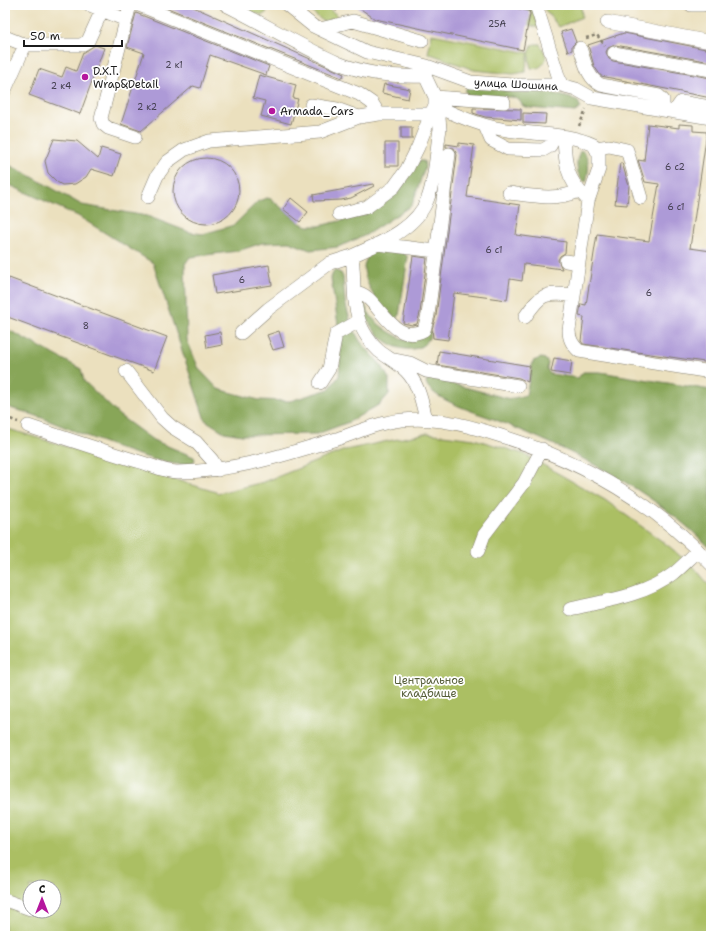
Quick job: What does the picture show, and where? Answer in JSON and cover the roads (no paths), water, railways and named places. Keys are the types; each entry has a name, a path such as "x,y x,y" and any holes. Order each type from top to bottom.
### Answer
{"street":[{"path":"130,5 102,118 103,124 108,128 135,137"},
{"path":"139,5 277,59 359,94 372,104 379,114"},
{"path":"226,5 339,63 377,73 426,71 434,105 439,118 440,129 429,197 424,208 416,219 377,244 352,256 330,262 268,309 241,333"},
{"path":"534,5 537,8 561,85"},
{"path":"691,5 703,5"},
{"name":"улица Шошина","path":"293,7 320,29 367,52 426,71 471,82 512,85 561,85 576,89 592,98 711,118"},
{"path":"5,37 25,45 81,45 88,41 96,8 126,20"},
{"path":"320,29 353,21 422,41"},
{"path":"607,22 711,42"},
{"path":"5,90 25,45"},
{"path":"580,48 588,72 593,81 601,85 658,96 664,100 669,111 681,102 710,106 711,109"},
{"path":"614,53 711,70"},
{"path":"148,197 157,176 167,162 184,150 209,142 320,132 359,118 434,105 504,102"},
{"path":"311,105 337,108 359,118"},
{"path":"434,105 485,126 578,139 594,145 599,155 599,169 588,201 569,330 569,339 579,351 711,372"},
{"path":"338,214 367,207 394,187 407,169 418,147 434,105"},
{"path":"485,126 491,140 508,149 543,150 560,137"},
{"path":"560,137 568,172 579,191 588,201"},
{"path":"596,148 608,146 627,150 641,198"},
{"path":"355,292 361,292 368,297 381,314 401,330 411,333 420,332 426,325 449,154"},
{"path":"509,193 555,197 568,196 579,191"},
{"path":"377,244 436,251"},
{"path":"352,256 359,321 367,336 379,351 394,359 410,363 426,370 518,386"},
{"path":"566,262 579,263"},
{"path":"525,317 535,302 549,294 574,295"},
{"path":"320,383 329,369 336,334 359,321"},
{"path":"394,359 407,372 416,385 426,419"},
{"path":"126,371 162,418 172,427 196,442 212,460 218,470"},
{"path":"28,426 93,448 174,472 218,470 244,466 385,423 426,419 462,424 542,449 602,477 639,501 672,526 711,564"},
{"path":"478,551 484,535 524,483 542,449"},
{"path":"570,609 625,596 646,588 672,574 698,551"},
{"path":"5,900 22,906"}],"place":[{"name":"D.X.T. Wrap&Detail","path":"85,77"},
{"name":"Armada_Cars","path":"272,111"}],"park label":[{"name":"Центральное кладбище","path":"429,686"}]}
